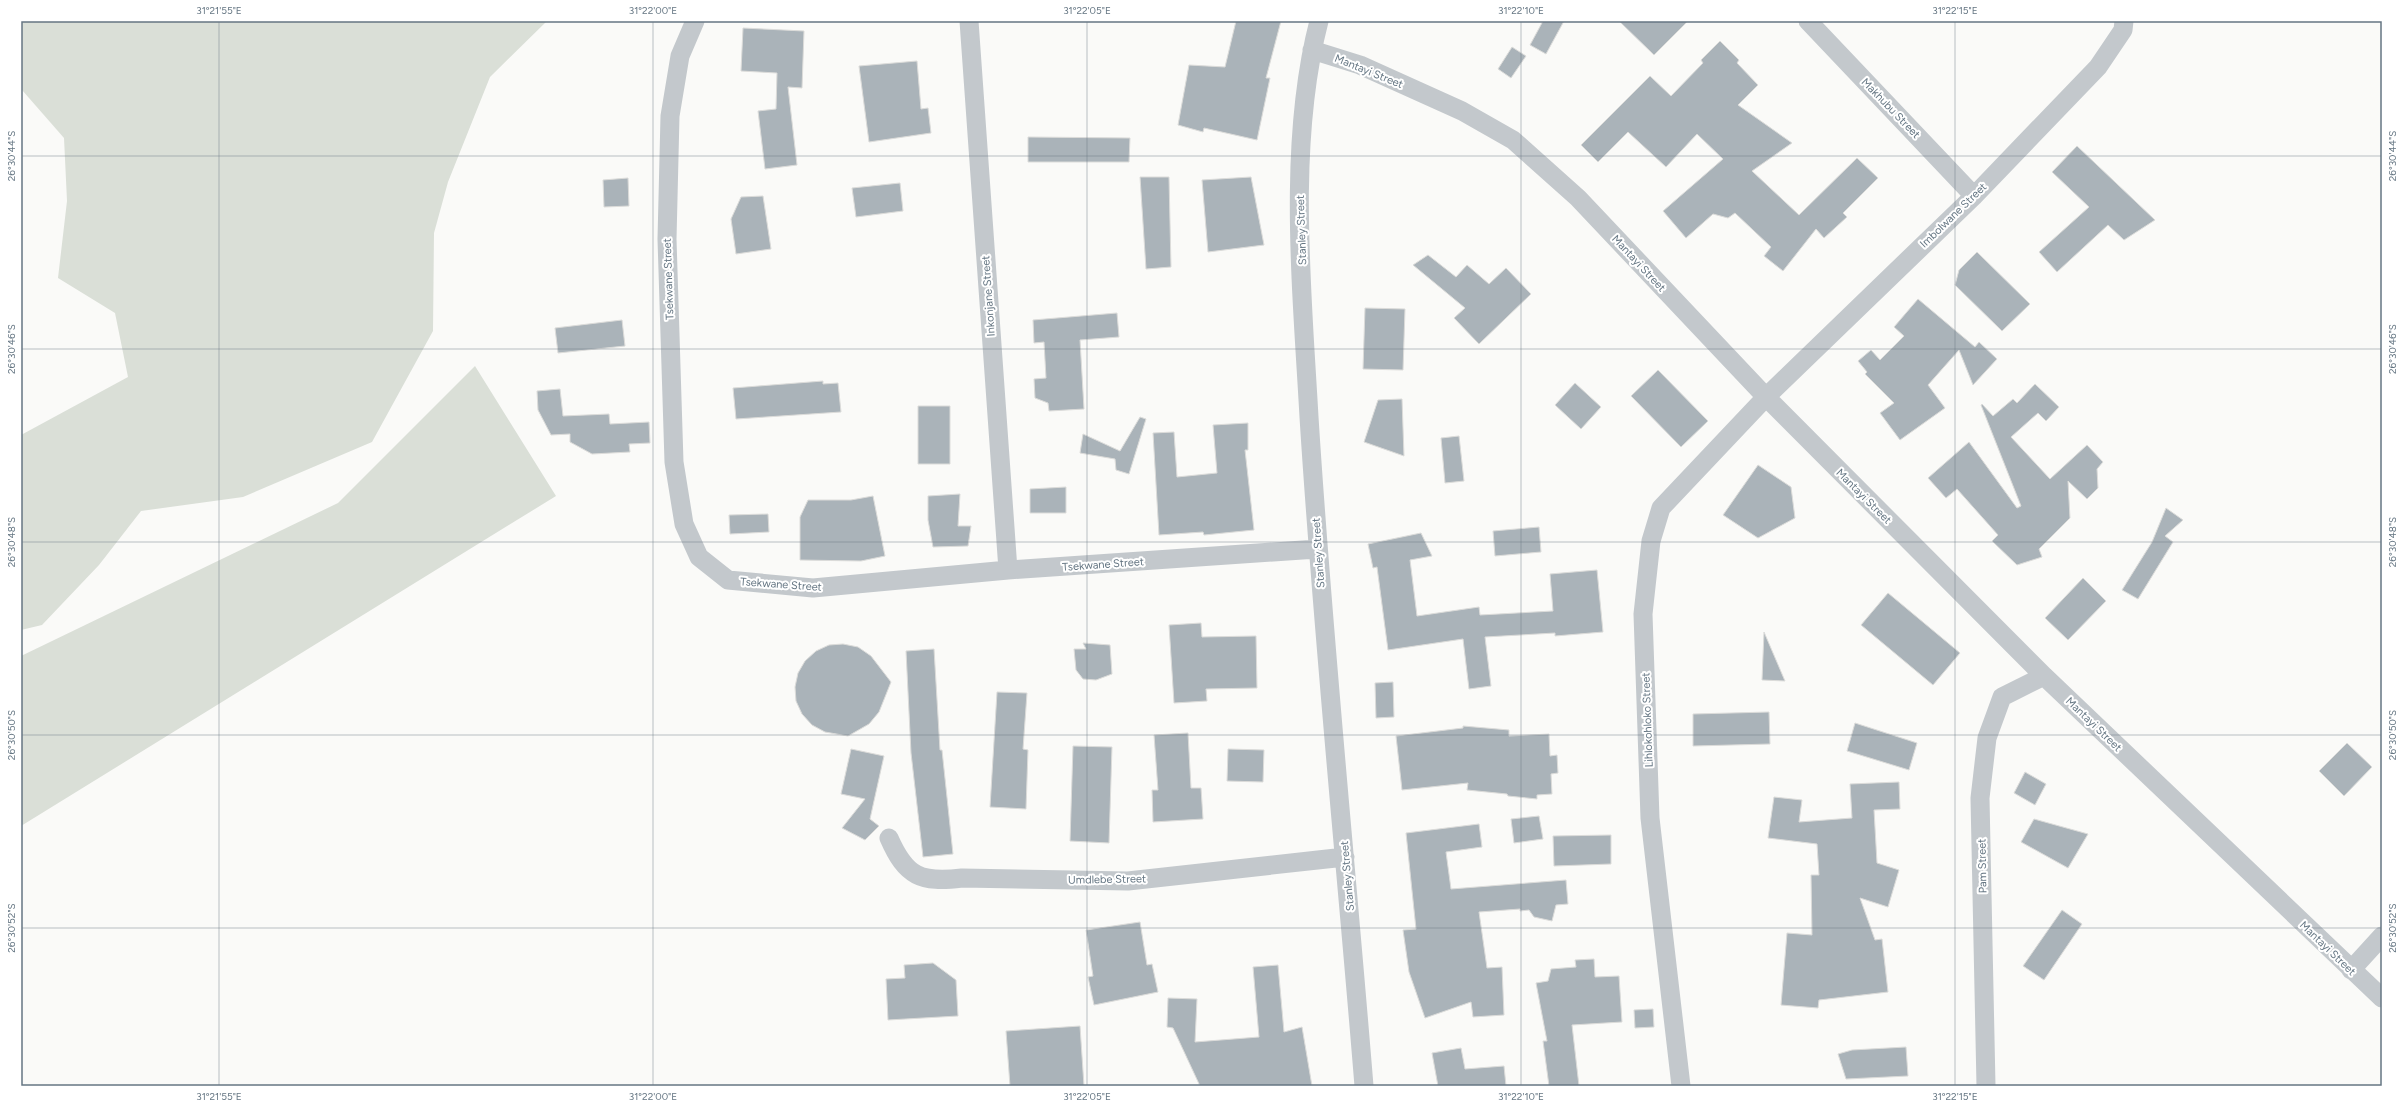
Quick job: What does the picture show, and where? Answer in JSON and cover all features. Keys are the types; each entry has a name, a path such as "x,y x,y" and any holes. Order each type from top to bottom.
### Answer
{"street":[{"name":"Tsekwane Street","path":"695,21 680,56 670,116 667,239 674,462 684,524 699,557 728,580 814,588 1008,570 1317,549"},
{"name":"Inkonjane Street","path":"969,21 1008,570"},
{"name":"Stanley Street","path":"1319,21 1312,50 1299,170 1303,311 1317,549 1364,1086"},
{"name":"Makhubu Street","path":"1808,21 1974,196"},
{"name":"Imbolwane Street","path":"1766,397 1974,196 2098,67 2123,30 2124,21"},
{"name":"Mantayi Street","path":"1312,50 1367,68 1462,111 1513,140 1578,198 1766,397 2044,676 2382,998"},
{"name":"Lihlokohloko Street","path":"1681,1086 1650,818 1644,614 1651,542 1661,508 1766,397"},
{"name":"Pam Street","path":"1986,1086 1980,798 1987,738 2002,697 2044,676"},
{"name":"Umdlebe Street","path":"889,838 898,858 915,875 935,881 962,878 1030,878 1128,881 1345,857"},
{"path":"2351,970 2382,936"}],"shaded area":[{"path":"22,21 547,21 490,77 448,182 434,233 433,331 372,442 243,497 141,511 99,565 42,625 21,630 21,435 128,377 115,313 58,278 67,201 64,138 22,90"},
{"path":"475,366 556,496 21,826 21,656 338,503"}],"building":[{"path":"1236,21 1281,21 1266,78 1270,78 1257,140 1204,128 1203,132 1178,125 1189,65 1225,67"},
{"path":"1543,21 1564,21 1546,54 1530,45"},
{"path":"1619,21 1688,21 1654,55"},
{"path":"743,28 804,31 802,88 788,87 797,165 765,169 758,111 776,109 777,73 741,71"},
{"path":"1720,41 1739,60 1737,63 1758,85 1738,105 1792,143 1752,171 1799,215 1857,158 1878,178 1843,213 1847,217 1824,238 1816,229 1783,271 1764,256 1771,247 1735,213 1728,218 1713,214 1686,238 1663,211 1723,159 1697,134 1666,167 1628,132 1598,162 1581,145 1650,76 1671,96 1703,63 1701,60"},
{"path":"1512,47 1526,56 1511,78 1498,69"},
{"path":"917,61 921,109 928,108 931,133 869,142 859,66"},
{"path":"1028,137 1130,138 1129,162 1028,162"},
{"path":"2077,146 2155,220 2124,240 2108,225 2057,272 2039,252 2089,207 2052,172"},
{"path":"1140,177 1169,177 1171,267 1146,269"},
{"path":"1251,177 1264,245 1208,252 1202,180"},
{"path":"628,178 629,206 604,207 603,180"},
{"path":"900,183 903,211 856,217 852,188"},
{"path":"763,196 771,249 736,254 731,219 741,197"},
{"path":"1977,252 2030,304 2002,331 1955,285 1959,270"},
{"path":"1428,255 1456,277 1467,265 1489,284 1506,268 1531,294 1479,344 1454,318 1465,308 1413,265"},
{"path":"1918,299 1975,347 1979,342 1997,359 1973,385 1959,350 1928,385 1945,408 1900,440 1880,413 1894,403 1865,374 1867,372 1858,361 1871,350 1880,360 1904,336 1894,327"},
{"path":"1365,308 1405,309 1403,370 1363,369"},
{"path":"1117,313 1119,337 1080,340 1084,409 1049,411 1048,403 1035,398 1034,379 1046,378 1044,342 1034,343 1033,320"},
{"path":"622,320 625,346 558,353 555,328"},
{"path":"1658,370 1708,421 1681,447 1631,396"},
{"path":"823,381 823,384 838,383 841,412 736,419 733,388"},
{"path":"1575,383 1601,407 1581,429 1555,405"},
{"path":"2035,384 2059,407 2046,421 2038,413 2011,437 2050,479 2087,445 2103,462 2097,469 2098,488 2087,499 2068,481 2070,518 2039,549 2042,557 2017,565 1992,541 1998,535 1957,489 1946,498 1928,478 1969,442 2017,508 2021,506 1981,405 1982,404 1993,416 2013,399 2017,403"},
{"path":"560,389 563,416 609,414 610,424 649,422 650,443 629,444 630,452 592,454 570,442 570,434 551,435 538,410 537,391"},
{"path":"1402,399 1404,456 1364,442 1378,400"},
{"path":"918,406 950,406 950,464 918,464"},
{"path":"1140,417 1146,419 1129,474 1116,470 1115,459 1080,453 1083,434 1120,451"},
{"path":"1248,423 1248,450 1245,450 1254,530 1204,535 1203,532 1159,535 1153,433 1174,432 1177,477 1217,473 1213,425"},
{"path":"1459,436 1464,481 1445,483 1441,438"},
{"path":"1758,465 1791,487 1795,518 1758,538 1723,515"},
{"path":"1066,487 1066,513 1030,513 1030,489"},
{"path":"960,494 958,526 971,526 968,546 933,547 928,520 928,496"},
{"path":"873,496 885,556 861,561 800,560 800,517 808,500 851,500"},
{"path":"2166,508 2183,520 2165,536 2173,542 2138,599 2122,590 2152,542"},
{"path":"768,514 769,532 730,534 729,515"},
{"path":"1539,527 1541,552 1495,556 1493,531"},
{"path":"1421,533 1432,556 1410,560 1417,616 1479,607 1480,615 1553,611 1550,574 1597,570 1603,632 1555,636 1555,633 1485,637 1491,686 1469,689 1463,639 1388,650 1377,567 1373,568 1368,544"},
{"path":"2083,578 2106,601 2068,640 2045,618"},
{"path":"1888,593 1960,653 1933,685 1861,625"},
{"path":"1201,623 1202,637 1256,636 1257,688 1206,689 1207,701 1174,703 1169,625"},
{"path":"1764,632 1785,681 1762,680"},
{"path":"1083,643 1110,645 1112,674 1096,680 1083,679 1076,670 1074,649 1086,649"},
{"path":"843,644 858,647 871,656 891,682 879,712 869,724 848,736 825,732 812,725 802,714 796,701 795,687 798,673 805,661 816,651 829,645"},
{"path":"934,649 940,750 942,750 953,854 923,857 911,753 906,651"},
{"path":"1393,682 1394,717 1376,718 1375,683"},
{"path":"997,692 1027,693 1023,749 1028,750 1026,809 990,807"},
{"path":"1769,712 1770,744 1693,746 1693,714"},
{"path":"1855,723 1917,743 1909,770 1847,751"},
{"path":"1463,726 1509,730 1509,736 1549,734 1550,756 1557,755 1558,773 1551,774 1552,794 1537,795 1537,799 1508,796 1507,794 1467,790 1468,783 1402,790 1396,736 1463,728"},
{"path":"1188,733 1191,788 1201,788 1203,819 1153,822 1152,790 1158,790 1154,735"},
{"path":"2347,743 2372,767 2344,796 2319,771"},
{"path":"1073,746 1112,747 1109,843 1070,841"},
{"path":"851,749 884,756 870,819 879,826 865,840 842,828 865,799 841,794"},
{"path":"1228,749 1264,750 1263,782 1227,781"},
{"path":"2025,772 2046,784 2035,805 2014,793"},
{"path":"1899,782 1900,809 1874,810 1877,863 1899,870 1888,907 1860,898 1875,940 1882,939 1888,992 1819,1000 1818,1008 1781,1005 1787,933 1812,935 1811,875 1819,875 1817,844 1768,838 1774,797 1802,800 1799,822 1852,818 1850,784"},
{"path":"1539,816 1543,839 1514,843 1511,819"},
{"path":"2034,819 2088,834 2068,868 2021,842"},
{"path":"1479,824 1482,847 1446,852 1451,889 1566,880 1568,904 1556,905 1552,921 1534,917 1529,910 1520,911 1520,909 1479,912 1487,968 1502,967 1504,1015 1473,1017 1471,1002 1425,1018 1409,972 1403,930 1416,929 1406,833"},
{"path":"1611,835 1611,864 1554,866 1553,836"},
{"path":"2062,910 2082,924 2044,980 2023,966"},
{"path":"1140,922 1147,965 1152,964 1158,992 1094,1005 1088,977 1093,976 1086,930"},
{"path":"1594,959 1595,977 1619,976 1622,1022 1572,1025 1579,1086 1549,1086 1543,1041 1547,1041 1536,983 1548,981 1551,969 1576,967 1575,960"},
{"path":"933,963 956,980 958,1016 888,1020 886,979 905,978 904,965"},
{"path":"1278,965 1284,1032 1302,1027 1312,1086 1200,1086 1173,1028 1167,1027 1168,998 1197,999 1195,1042 1259,1037 1253,967"},
{"path":"1653,1009 1654,1027 1635,1028 1634,1010"},
{"path":"1080,1026 1084,1086 1010,1086 1006,1031"},
{"path":"1906,1047 1908,1076 1846,1079 1838,1054 1852,1050"},
{"path":"1461,1048 1465,1069 1504,1066 1506,1086 1438,1086 1432,1053"}]}
